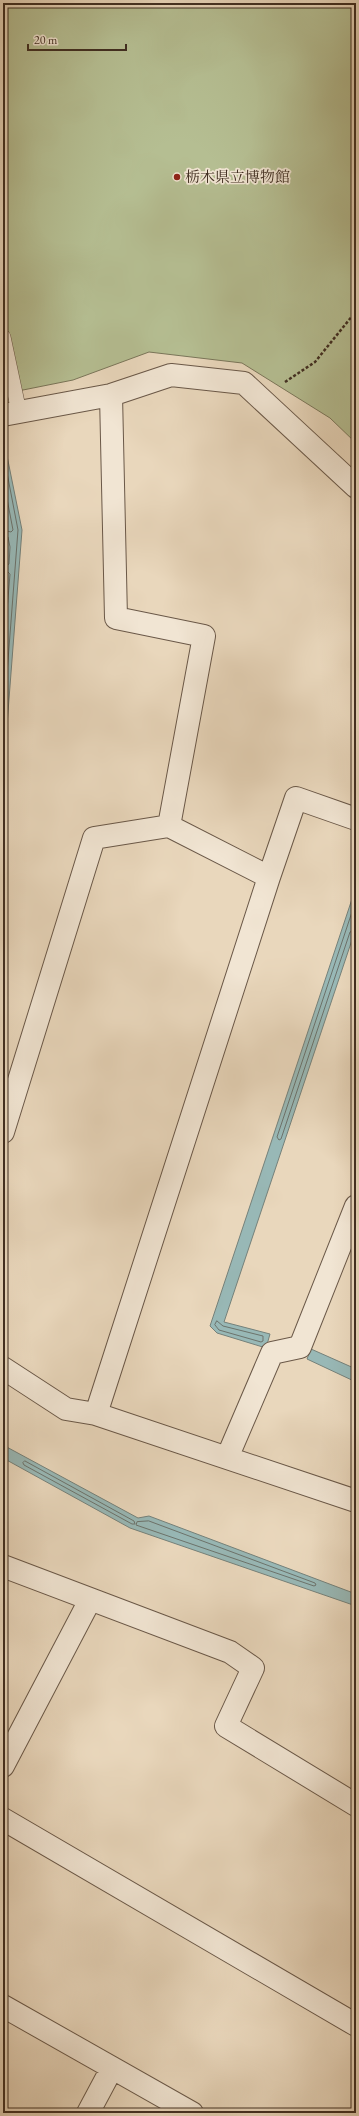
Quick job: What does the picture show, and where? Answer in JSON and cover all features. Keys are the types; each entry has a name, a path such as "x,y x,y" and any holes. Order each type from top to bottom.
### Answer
{"street":[{"path":"11,413 111,395 172,375 244,383 356,487"},
{"path":"111,395 116,618 204,636 169,826"},
{"path":"96,1414 269,876 296,798 356,819"},
{"path":"3,1132 94,838 169,826 269,876"},
{"path":"227,1458 272,1353 300,1347 356,1206"},
{"path":"3,1368 66,1409 96,1414 356,1501"},
{"path":"3,1566 230,1652 253,1668 226,1726 356,1805"},
{"path":"3,1766 90,1600"},
{"path":"3,1819 103,1879 356,2025"},
{"path":"3,2006 192,2113"},
{"path":"88,2113 112,2068"}],"lane":[{"path":"3,337 11,413"}],"path":[{"path":"260,398 314,362 356,311"},
{"path":"353,315 356,334"}],"green space":[{"path":"3,3 356,3 356,443 330,418 242,363 149,352 73,380 3,394"}],"water":[{"path":"3,436 22,530 3,777 3,587 6,547 3,529"},
{"path":"356,887 356,928 224,1322 270,1334 266,1348 217,1333 210,1326"},
{"path":"311,1349 356,1369 356,1382 307,1359"},
{"path":"3,1445 138,1518 149,1516 356,1594 356,1606 130,1528 3,1458"}],"place":[{"name":"栃木県立博物館","path":"177,177"}]}
